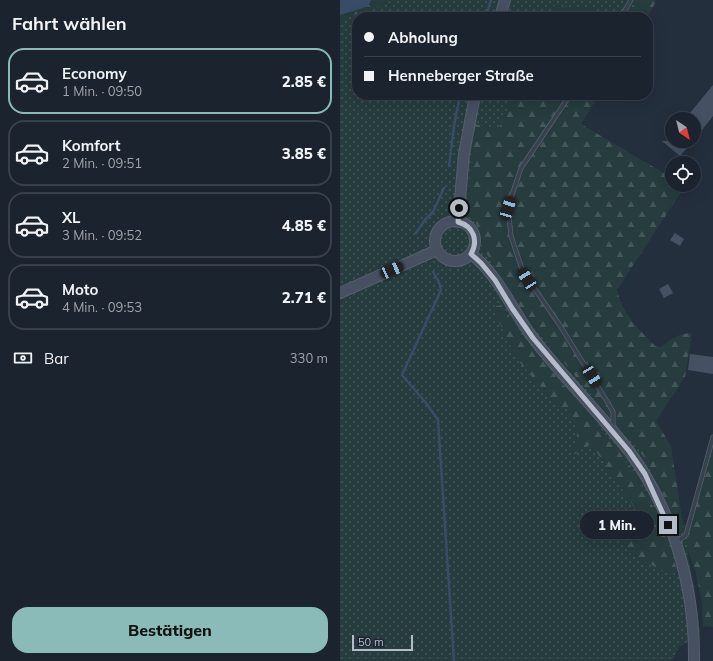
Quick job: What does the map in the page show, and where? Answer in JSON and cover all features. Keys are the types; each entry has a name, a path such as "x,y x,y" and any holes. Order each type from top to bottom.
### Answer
{"main road":[{"path":"501,12 505,0"},
{"path":"458,222 464,154 474,100"},
{"path":"458,222 467,225 473,232 475,245 471,254 461,260 452,261 441,255 437,250 436,239 438,232 447,223 458,222"},
{"path":"340,293 437,250"},
{"path":"471,254 481,263 495,280 533,338 613,431 645,474 664,513 675,543 689,595 693,616 694,661"}],"lane":[{"path":"624,12 631,0"},
{"path":"567,100 521,168 508,208 511,236 523,272 559,324 608,402 613,412 613,431"},
{"path":"675,543 686,535 713,437"}],"green space":[{"path":"340,0 636,0 628,12 598,12 585,8 554,6 551,12 352,12 352,100 512,100 498,130 475,124 470,170 470,217 479,230 482,246 518,306 532,325 609,416 621,427 641,453 650,468 677,529 692,520 688,555 694,586 700,634 679,647 672,661 340,661"},
{"path":"340,0 396,0 362,12 352,12 352,16 340,20"},
{"path":"636,0 657,0 650,12 628,12"},
{"path":"554,6 585,8 598,12 551,12"},
{"path":"512,100 596,100 581,124 665,174 665,192 681,192 617,290 619,299 627,314 655,346 661,347 671,339 687,333 692,333 685,377 656,421 671,446 683,526 677,529 650,468 632,440 609,416 532,325 518,306 482,246 479,230 470,217 470,170 475,124 498,130"},
{"path":"502,305 523,336 607,436 639,481 657,517 676,567 668,573 631,555 624,544 641,517 591,444 573,455 577,436 574,421 566,408 557,406 516,358 492,307"},
{"path":"713,446 713,627 703,626 702,603 696,573 688,551 692,520"}],"building":[{"path":"713,85 713,116 701,131 701,112 691,112"},
{"path":"670,148 687,148 680,156"},
{"path":"675,233 684,239 680,246 670,240"},
{"path":"668,284 673,293 664,298 659,289"},
{"path":"690,354 713,357 713,374 688,370"}],"waterway":[{"path":"340,7 363,0"},
{"path":"487,12 491,0"},
{"path":"449,166 459,100"},
{"path":"416,233 433,212 444,188"},
{"path":"433,272 439,282 441,290 402,375 426,403 438,420 454,661"}],"route":[{"path":"459,208 458,222 467,225 473,232 475,238 475,245 471,254 477,258 495,280 533,338 629,451 645,474 655,493 668,525"}]}
